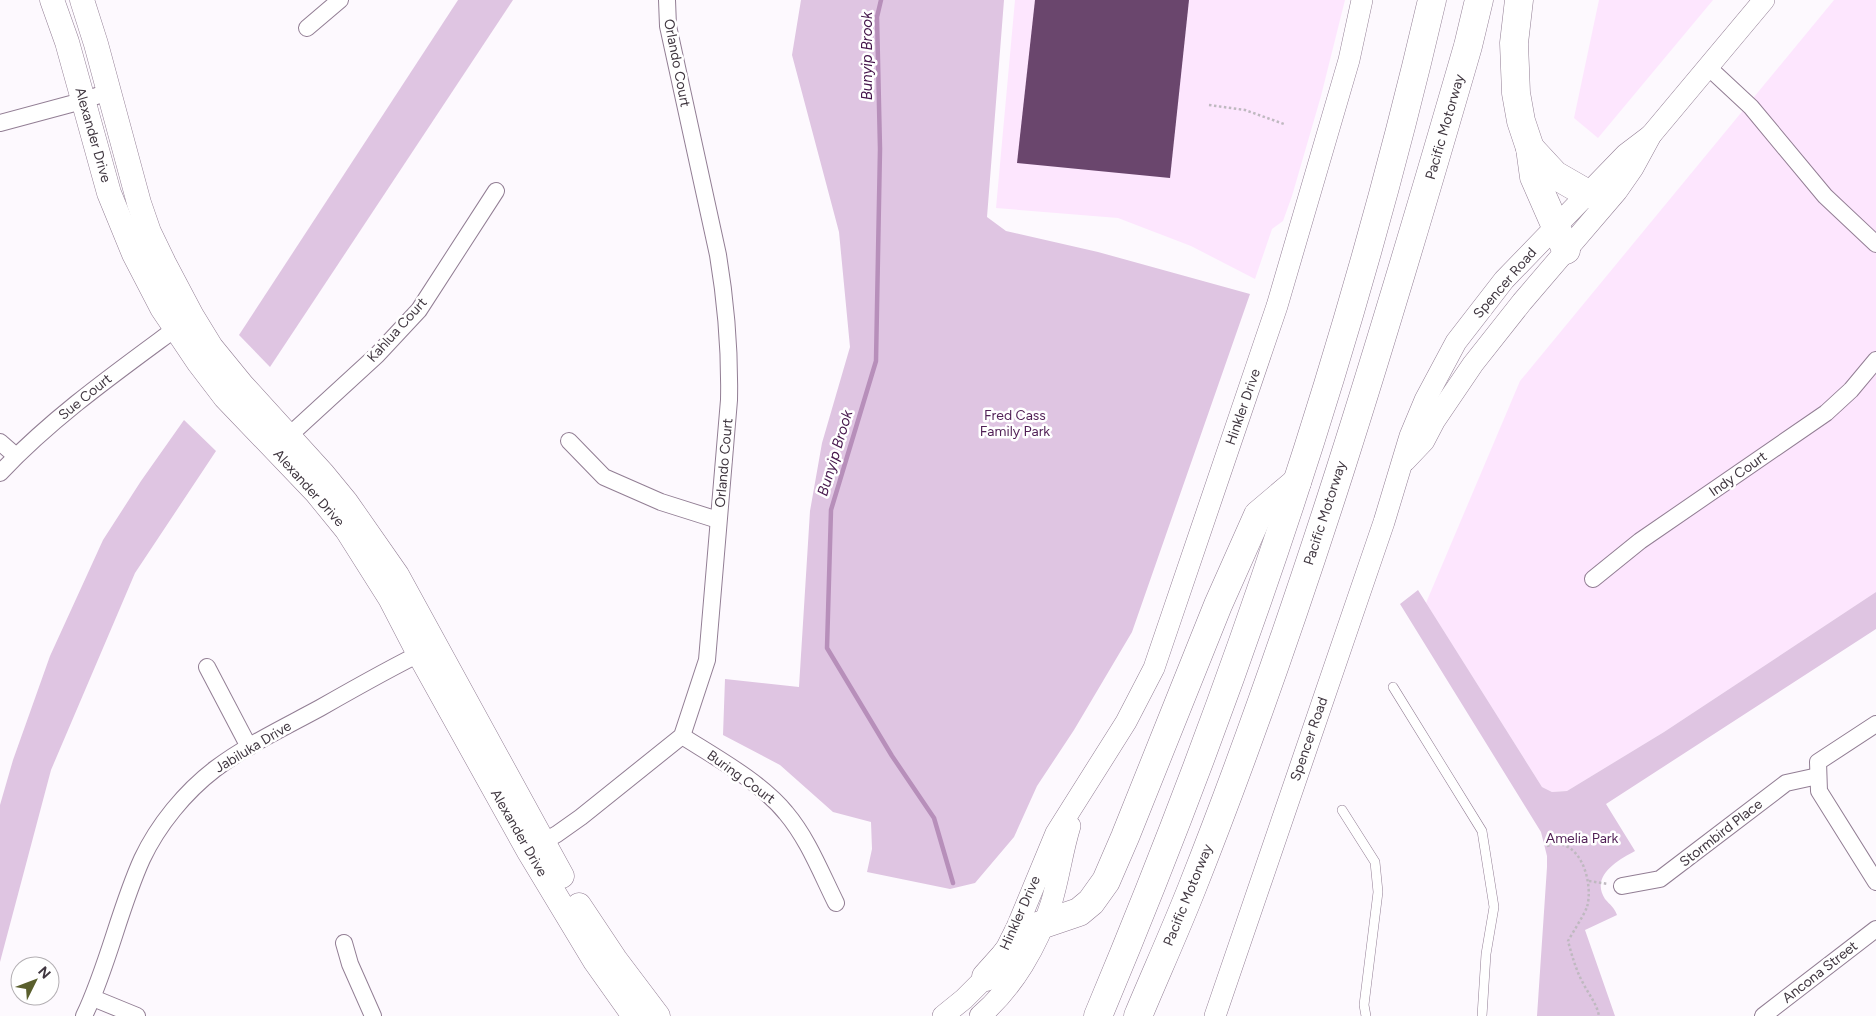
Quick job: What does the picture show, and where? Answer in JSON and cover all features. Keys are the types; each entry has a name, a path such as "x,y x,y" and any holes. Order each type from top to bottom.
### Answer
{"highway":[{"path":"1098,1016 1145,903 1220,705 1298,481 1341,345 1382,198 1432,0"},
{"name":"Pacific Motorway","path":"1138,1016 1199,869 1245,748 1295,605 1387,323 1468,46 1479,0"},
{"path":"1520,0 1514,43 1516,93 1530,148 1534,177 1561,238"},
{"path":"1530,148 1555,175 1588,194"},
{"path":"986,977 1029,929 1066,918 1084,908 1091,902 1106,881 1218,605 1258,515 1298,481"}],"main road":[{"name":"Alexander Drive","path":"52,0 67,42 82,101 121,223 149,284 175,329 225,396 281,443 323,474 368,532 397,575 427,649 514,786 536,846 591,923 646,1014"},
{"name":"Alexander Drive","path":"82,0 96,44 139,203 149,232 178,291 211,348 242,385 281,443"}],"street":[{"path":"307,28 340,0"},
{"name":"Orlando Court","path":"667,0 668,26 718,255 730,357 729,400 707,660 682,736"},
{"name":"Hinkler Drive","path":"943,1016 964,1000 986,977 1014,934 1061,824 1126,722 1154,668 1277,306 1349,60 1362,0"},
{"name":"Spencer Road","path":"1215,1016 1403,463 1410,436 1456,342 1504,280 1561,238 1617,191 1633,168 1651,135 1764,0"},
{"path":"1708,67 1751,107 1824,196 1876,244"},
{"path":"0,123 108,92"},
{"name":"Spencer Road","path":"1403,463 1424,441 1435,420 1561,238 1588,194 1626,154 1651,135"},
{"name":"Kahlua Court","path":"281,443 378,355 419,310 496,191"},
{"name":"Sue Court","path":"0,473 16,456 80,399 175,329"},
{"name":"Indy Court","path":"1593,579 1640,541 1826,413 1851,390 1876,360"},
{"path":"568,441 604,477 661,502 718,520"},
{"path":"0,442 16,456"},
{"name":"Jabiluka Drive","path":"84,1016 93,998 112,938 142,859 158,831 174,809 215,769 249,747 427,649"},
{"path":"207,667 249,747"},
{"path":"1876,724 1818,762 1819,791 1876,882"},
{"path":"536,846 581,817 682,736"},
{"name":"Buring Court","path":"682,736 712,754 763,790 776,802 798,829 836,903"},
{"name":"Stormbird Place","path":"1622,886 1660,880 1786,782 1818,776"},
{"name":"Hinkler Drive","path":"980,1016 993,1004 1012,980 1044,923 1055,890 1066,841 1079,797"},
{"name":"Ancona Street","path":"1764,1016 1876,929"},
{"path":"344,943 350,964 373,1016"},
{"path":"93,998 136,1016"}],"lane":[{"path":"1392,687 1482,831 1494,907 1486,954 1482,1016"},
{"path":"1342,810 1374,862 1378,892 1364,1005 1366,1016"}],"path":[{"path":"1209,104 1244,110 1284,124"},
{"path":"1547,846 1555,844 1566,846 1575,852 1584,867 1588,881 1587,907 1568,941 1574,963 1584,986 1597,1007 1599,1016"},
{"path":"1588,881 1622,886"}],"shaded area":[{"path":"1015,0 1345,0 1321,96 1292,196 1283,221 1272,229 1255,279 1191,246 1118,218 996,208"},
{"path":"1599,0 1713,0 1598,138 1574,118"},
{"path":"1834,0 1876,0 1876,592 1664,732 1567,791 1552,792 1542,787 1426,603 1520,381"}],"green space":[{"path":"458,0 513,0 270,367 239,335"},
{"name":"Fred Cass Family Park","path":"801,0 1004,0 987,217 1006,231 1098,252 1250,294 1132,632 1074,730 1037,786 1014,837 975,883 950,889 867,872 872,849 871,822 833,812 780,765 723,735 725,679 799,687 810,511 822,443 850,347 839,232 792,55"},
{"path":"184,420 216,451 135,573 51,770 0,962 0,805 13,760 50,656 103,540 141,481"},
{"name":"Amelia Park","path":"1418,590 1542,787 1552,792 1567,791 1664,732 1876,592 1876,629 1606,804 1635,851 1614,864 1603,876 1601,883 1601,891 1605,899 1617,915 1585,930 1615,1016 1537,1016 1547,867 1547,856 1541,832 1400,604"}],"building":[{"path":"1035,0 1189,0 1170,178 1017,163"}],"waterway":[{"name":"Bunyip Brook","path":"881,0 877,17 880,149 876,361 831,510 827,648 892,756 934,818 953,883"}]}
